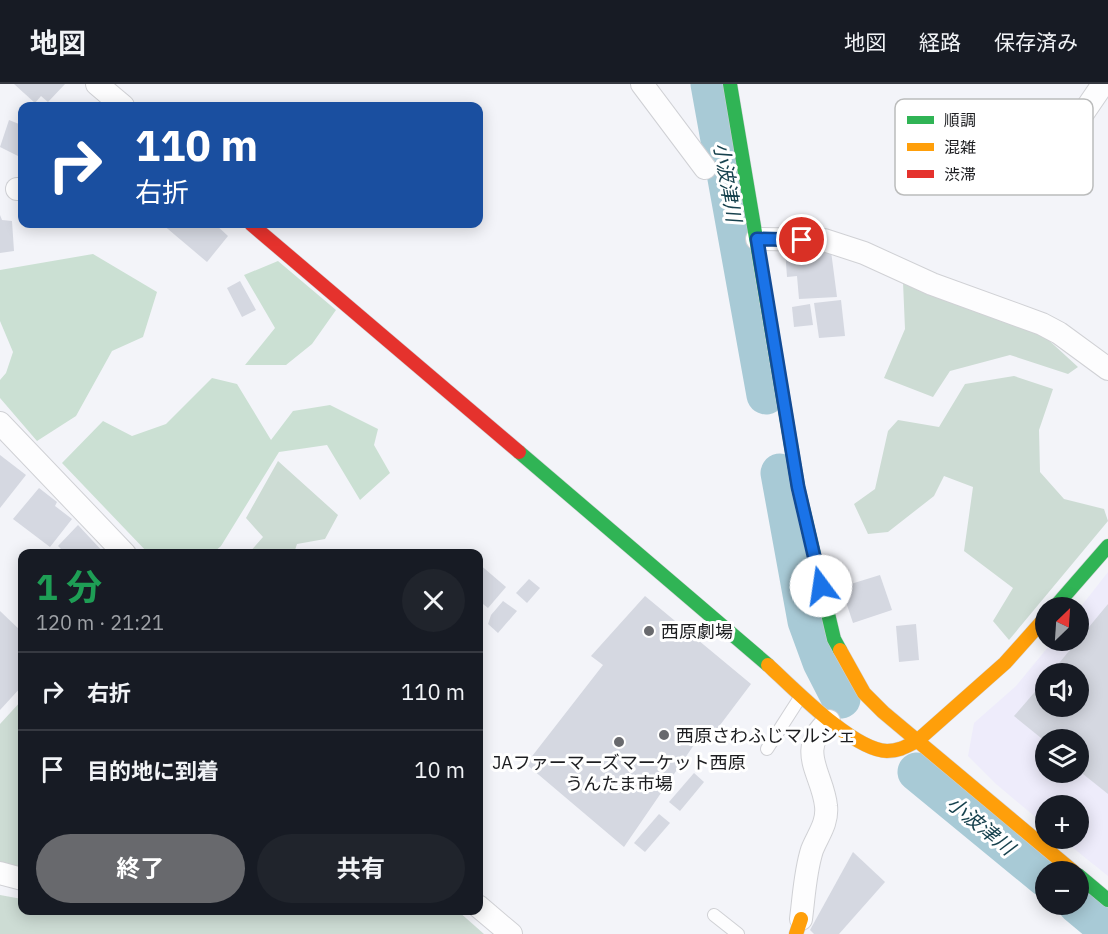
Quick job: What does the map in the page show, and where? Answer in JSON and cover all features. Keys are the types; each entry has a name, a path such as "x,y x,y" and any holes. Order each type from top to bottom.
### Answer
{"street":[{"path":"97,84 118,102"},
{"path":"642,84 705,168"},
{"path":"730,84 798,487 834,639 864,693 917,741 1061,861"},
{"path":"1093,99 1103,84"},
{"path":"256,228 742,641 829,721 867,745 884,751 900,750 917,741 1005,663 1035,629"},
{"path":"757,239 824,240 864,253 932,284 1042,324 1059,333 1108,369"},
{"path":"0,423 120,549"},
{"path":"1064,597 1108,546"},
{"path":"802,695 805,670"},
{"path":"798,926 807,869 826,820 826,806 812,764 812,752 815,738 829,721"},
{"path":"0,873 18,878"},
{"path":"1089,885 1108,900"},
{"path":"483,910 512,934"}],"lane":[{"path":"767,749 802,695"},
{"path":"714,915 738,934"}],"shaded area":[{"path":"903,282 1042,334 1078,367 1068,374 1010,355 950,371 933,397 884,378 905,329"},
{"path":"1014,376 1053,389 1039,430 1040,472 1064,499 1104,509 1108,521 1045,597 1035,597 1035,609 1009,640 993,621 1013,588 964,551 973,487 944,476 934,496 888,532 868,534 854,504 875,489 888,431 898,420 939,427 965,384"},
{"path":"278,461 338,515 325,539 297,544 295,549 252,549 263,537 246,518"},
{"path":"1108,572 1108,876 1074,849 1089,849 1089,795 1035,795 1035,817 996,784 968,756 974,723 1016,686 1045,651 1089,651 1088,597"},
{"path":"18,704 18,868 0,864 0,724"},
{"path":"0,895 18,898 18,915 463,915 484,934 0,934"}],"green space":[{"path":"93,254 157,292 143,337 112,351 76,416 37,441 0,398 0,380 6,373 13,352 0,321 0,270"},
{"path":"278,261 336,310 312,344 286,365 245,365 275,328 244,275"},
{"path":"212,378 237,384 271,440 293,411 330,405 378,429 374,445 390,473 360,500 327,445 279,452 218,549 144,549 62,463 103,421 132,436 166,424"}],"building":[{"path":"14,84 65,84 48,102 41,96 34,102"},
{"path":"9,120 18,124 18,156 0,147"},
{"path":"0,215 2,220 12,221 14,251 0,253"},
{"path":"167,228 219,228 228,236 207,262"},
{"path":"800,248 801,253 831,251 837,297 799,299 797,276 787,277 785,249"},
{"path":"240,281 256,310 242,317 227,288"},
{"path":"841,300 845,336 819,338 814,303"},
{"path":"810,304 813,325 794,327 792,307"},
{"path":"0,455 26,475 0,508"},
{"path":"39,488 57,502 55,506 72,519 50,547 13,519"},
{"path":"78,525 100,549 61,549 58,546"},
{"path":"483,567 506,587 488,608 483,604"},
{"path":"880,575 892,610 853,623 841,587"},
{"path":"529,579 540,588 527,603 516,593"},
{"name":"JAファーマーズマーケット西原 うんたま市場","path":"645,596 751,684 705,745 698,739 624,847 526,764 603,665 591,656"},
{"path":"503,601 517,611 498,633 488,624 491,615"},
{"path":"1108,604 1108,794 1089,779 1089,729 1035,729 1035,733 1014,716 1035,692 1035,717 1089,717 1089,663 1059,663 1069,651 1089,651 1089,627"},
{"path":"0,611 18,628 18,690 0,710"},
{"path":"916,624 919,660 899,662 896,626"},
{"path":"694,773 704,782 680,811 669,802"},
{"path":"659,814 670,823 645,852 634,843"},
{"path":"853,852 885,882 839,934 814,934 810,930"}],"waterway":[{"name":"小波津川","path":"710,84 766,395"},
{"name":"小波津川","path":"780,473 807,621 822,662 841,699"},
{"name":"小波津川","path":"917,772 1035,869"},
{"name":"小波津川","path":"1089,914 1108,930"}],"traffic: fast":[{"path":"730,84 798,487 834,639 840,650"},
{"path":"519,452 768,665"},
{"path":"1064,597 1108,546"},
{"path":"1089,884 1108,900"}],"traffic: slow":[{"path":"768,665 841,729 873,748 895,750 917,741 1005,663 1035,629"},
{"path":"840,650 864,693 883,712 1061,861"},
{"path":"796,934 801,919"}],"traffic: jam":[{"path":"256,228 519,452"}],"place":[{"name":"西原劇場","path":"649,631"},
{"name":"西原さわふじマルシェ","path":"664,735"},
{"name":"JAファーマーズマーケット西原 うんたま市場","path":"619,742"}],"route":[{"path":"802,240 757,239 798,487 821,586"}]}
